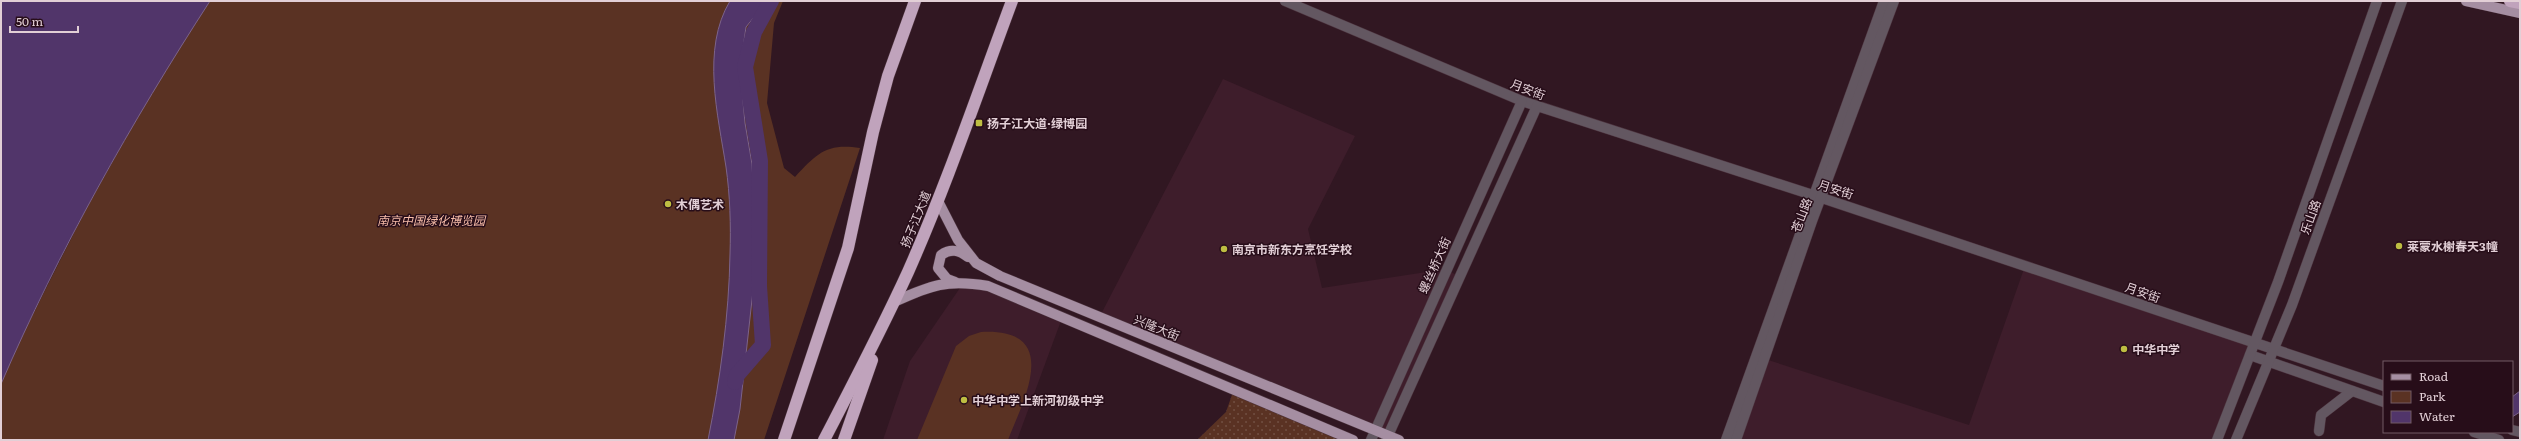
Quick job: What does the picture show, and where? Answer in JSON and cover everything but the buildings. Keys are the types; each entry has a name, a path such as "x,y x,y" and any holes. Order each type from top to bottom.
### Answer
{"highway":[{"path":"784,440 848,248 873,132 888,76 914,1"},
{"name":"扬子江大道","path":"824,440 884,323 938,201 1012,1"},
{"path":"2510,1 2520,3"},
{"path":"844,440 884,323"}],"main road":[{"path":"2466,1 2520,13"},
{"name":"兴隆大街","path":"938,201 958,240 976,263 1000,276 1372,435 1399,440"},
{"path":"976,263 957,250 947,251 941,255 938,268 941,274 947,279 956,282 988,286 1353,440"},
{"path":"894,302 943,283 956,282"}],"street":[{"name":"月安街","path":"1285,1 1522,101 1817,197 2383,386"},
{"name":"苍山路","path":"1736,440 1884,1"},
{"name":"苍山路","path":"1726,440 1817,197 1894,1"},
{"name":"乐山路","path":"2217,440 2255,344 2377,1"},
{"name":"乐山路","path":"2236,440 2267,362 2274,349 2402,1"},
{"name":"螺丝桥大街","path":"1372,435 1522,101"},
{"path":"1386,438 1537,106"},
{"path":"2250,355 2383,402"},
{"path":"2319,431 2321,415 2352,391"},
{"path":"2477,433 2499,440"}],"shaded area":[{"name":"南京市新东方烹饪学校","path":"1223,79 1355,136 1308,229 1322,288 1446,269 1458,276 1387,436 1099,318"},
{"name":"中华中学","path":"2025,266 2255,344 2217,440 1736,440 1765,359 1969,425"},
{"name":"中华中学上新河初级中学","path":"964,282 1062,318 1017,440 883,440 910,361"}],"green space":[{"name":"南京中国绿化博览园","path":"210,1 783,1 774,23 767,103 784,168 795,177 823,152 839,147 860,148 764,440 1,440 1,384 15,350 85,211 161,75"},
{"path":"981,332 1006,334 1022,341 1030,353 1031,368 1028,386 1008,440 917,440 956,346 969,336"},
{"path":"1234,389 1353,440 1197,440 1226,412"}],"water":[{"path":"1,1 210,1 124,140 47,285 1,384"},
{"path":"730,1 767,1 746,27 740,69 745,123 752,164 757,254 740,409 734,440 708,440 723,348 728,301 730,210 726,167 716,104 714,61 716,40 721,20"},
{"path":"2520,391 2520,412 2513,416 2513,396"}],"waterway":[{"path":"735,382 737,375 763,345 759,286 760,161 745,67 754,32 771,1"}],"place":[{"name":"扬子江大道·绿博园","path":"979,123"},
{"name":"木偶艺术","path":"668,204"},
{"name":"莱蒙水榭春天3幢","path":"2399,246"},
{"name":"南京市新东方烹饪学校","path":"1224,249"},
{"name":"中华中学","path":"2124,349"},
{"name":"中华中学上新河初级中学","path":"964,400"}]}
